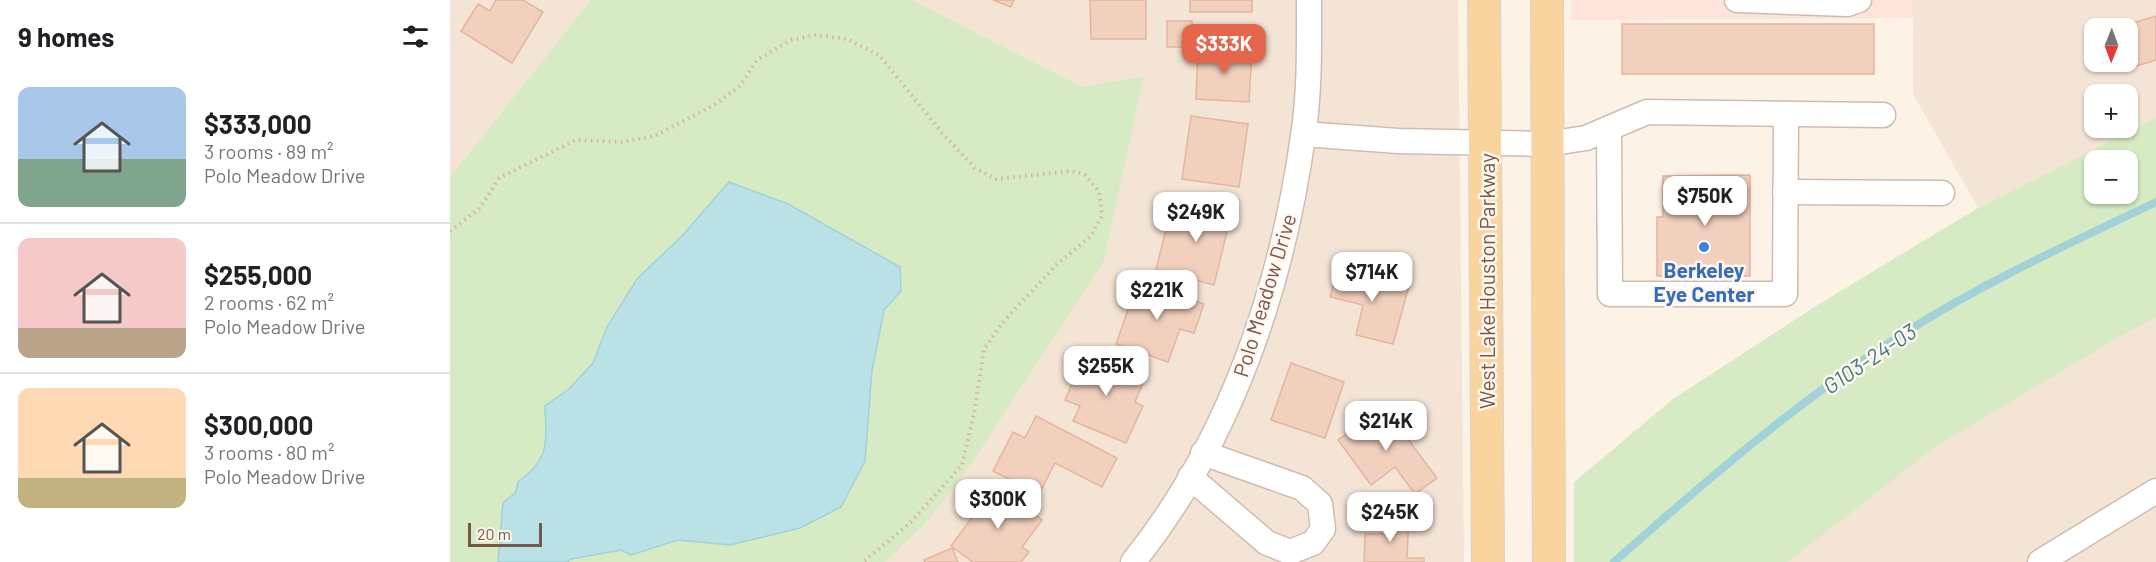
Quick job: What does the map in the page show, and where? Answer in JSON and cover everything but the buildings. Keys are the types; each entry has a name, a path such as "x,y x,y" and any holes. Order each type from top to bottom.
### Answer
{"main road":[{"name":"West Lake Houston Parkway","path":"1484,0 1488,562"},
{"path":"1547,0 1549,562"}],"street":[{"name":"Polo Meadow Drive","path":"1133,562 1190,477 1232,397 1263,310 1285,236 1304,134 1309,58 1309,0"},
{"path":"1737,0 1847,4 1859,0"},
{"path":"1304,134 1485,144 1547,144 1586,138 1647,112 1883,115"},
{"path":"1609,128 1611,294 1785,294 1786,114"},
{"path":"1785,192 1942,193"},
{"path":"1190,477 1267,543 1290,552 1313,543 1323,529 1320,504 1302,488 1203,453"},
{"path":"2040,562 2156,491"}],"path":[{"path":"450,231 480,208 499,178 576,140 622,142 655,136 714,105 740,86 757,60 791,40 816,35 847,39 879,55 942,133 975,168 996,179 1072,171 1085,175 1099,191 1102,216 1091,236 1055,266 1004,321 984,349 974,414 962,465 910,523 863,562"}],"shaded area":[{"path":"450,0 591,0 450,177"},
{"path":"912,0 1458,0 1464,562 885,562 928,521 974,460 1104,261 1144,76 1083,87"},
{"path":"1571,0 1913,0 1913,18 1571,20"},
{"path":"1913,0 2156,0 2156,118 2138,127 2138,84 2084,84 2084,138 2116,138 2093,150 2084,150 2084,154 1978,208 1913,94"},
{"path":"2156,317 2156,562 1788,562 1934,448"}],"green space":[{"path":"591,0 912,0 1083,87 1144,76 1104,261 974,460 928,521 885,562 450,562 450,177"},
{"path":"2156,118 2156,317 1934,448 1788,562 1574,562 1574,482 1673,399 1819,304 1978,208 2084,154 2084,204 2138,204 2138,150 2093,150 2116,138 2138,138 2138,127"}],"water":[{"path":"729,182 788,204 900,267 901,291 884,310 872,370 865,461 841,507 800,528 730,545 678,540 631,555 621,550 571,559 567,562 498,562 503,503 516,492 518,482 529,473 541,457 546,440 545,406 569,389 593,363 607,327 637,279 682,236"}],"waterway":[{"name":"G103-24-03","path":"1614,562 1759,438 1874,353 1943,309 2034,261 2156,202"}],"place":[{"name":"Berkeley Eye Center","path":"1704,247"}]}
